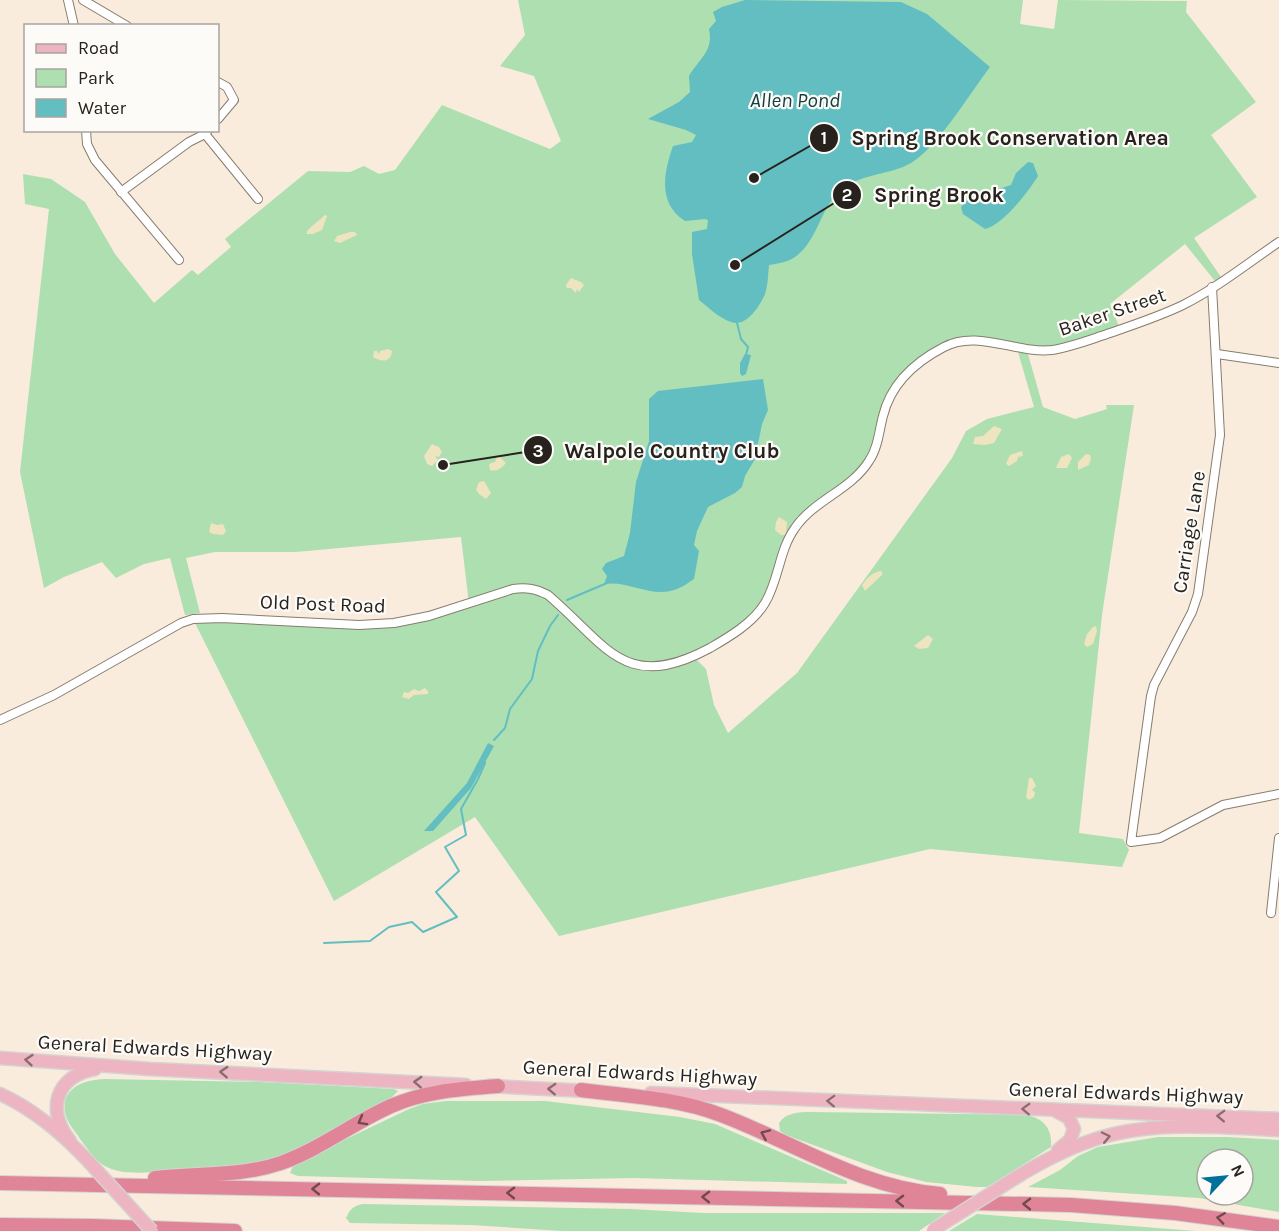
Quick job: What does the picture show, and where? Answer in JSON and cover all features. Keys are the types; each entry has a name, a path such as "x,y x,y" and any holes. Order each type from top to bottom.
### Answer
{"highway":[{"path":"99,1185 262,1168 301,1155 388,1107 409,1099 443,1091 498,1086"},
{"path":"581,1090 696,1107 723,1116 868,1178 908,1189 980,1203"},
{"path":"0,1183 1071,1205 1149,1210 1279,1227"},
{"path":"0,1225 235,1231"}],"main road":[{"name":"General Edwards Highway","path":"0,1058 150,1069 581,1090 1279,1119"},
{"path":"150,1069 97,1069 82,1072 69,1080 58,1095 56,1110 60,1126 70,1141 152,1231"},
{"path":"0,1094 31,1111 70,1141"},
{"path":"1035,1166 1069,1142 1074,1133 1070,1118 1050,1110"},
{"name":"General Edwards Highway","path":"932,1231 1035,1166 1090,1141 1149,1128 1197,1126 1279,1130"}],"street":[{"path":"68,0 74,24"},
{"path":"83,0 124,24"},
{"path":"219,83 226,87 234,100 219,118"},
{"path":"86,132 87,144 92,155 179,260"},
{"path":"121,192 189,142 207,132 258,199"},
{"name":"Baker Street","path":"705,650 744,626 764,605 794,528 806,515 856,477 869,461 888,399 911,369 944,346 960,341 1033,351 1069,346 1159,316 1212,287 1279,242"},
{"name":"Carriage Lane","path":"1212,287 1220,435 1198,594 1192,612 1150,696 1131,842 1160,838 1222,805 1279,794"},
{"path":"1217,354 1279,363"},
{"name":"Old Post Road","path":"0,720 54,694 181,622 206,618 359,625 394,623 429,616 513,589 526,587 548,595 598,644 625,662 645,666 663,666 705,650"},
{"path":"1271,913 1279,838"}],"green space":[{"path":"518,0 1023,0 1020,24 1054,29 1058,0 1187,1 1186,12 1256,102 1211,135 1257,197 1194,238 1221,277 1215,281 1185,244 1110,304 1120,329 1055,349 993,343 953,343 899,382 869,461 794,528 770,593 756,615 693,656 706,669 714,705 728,733 797,673 952,458 966,431 987,419 1034,407 1018,352 1028,354 1043,407 1075,419 1107,409 1106,405 1134,405 1102,615 1079,833 1123,839 1129,850 1122,867 930,849 559,936 475,817 334,901 193,619 375,624 469,604 461,537 296,552 215,552 186,558 200,613 185,615 170,558 144,564 116,578 102,562 64,577 44,588 20,472 49,209 25,204 23,174 51,179 85,202 115,254 154,303 192,270 198,275 231,247 225,239 308,171 350,172 364,166 379,174 395,170 442,105 550,149 561,141 534,76 500,66 525,35"},
{"path":"104,1079 261,1082 398,1091 392,1097 317,1140 271,1160 203,1170 128,1172 104,1166 96,1159 70,1125 66,1116 66,1099 74,1088 88,1081"},
{"path":"446,1101 545,1101 680,1117 715,1124 847,1181 847,1184 633,1178 481,1181 298,1176 290,1173 293,1166 302,1160 409,1109 423,1104"},
{"path":"810,1112 1028,1115 1039,1120 1049,1130 1051,1147 987,1187 926,1182 887,1172 780,1131 779,1123 785,1117"},
{"path":"1158,1137 1279,1140 1279,1212 1250,1207 1255,1207 1255,1147 1195,1147 1195,1198 1028,1187 1060,1170 1078,1156 1098,1147"},
{"path":"363,1204 631,1209 703,1213 945,1213 919,1231 562,1231 471,1225 350,1223 346,1218 349,1212 354,1207"},
{"path":"977,1214 1196,1231 949,1231"}],"sand":[{"path":"325,215 327,216 322,230 307,234 307,231"},
{"path":"355,232 357,235 340,243 334,241 337,236"},
{"path":"571,278 584,285 579,292 577,289 576,293 571,288 567,288 566,285"},
{"path":"388,349 392,351 390,358 379,360 373,357 374,351 379,354 380,351"},
{"path":"994,426 1002,429 994,443 973,444 975,437 983,436"},
{"path":"432,444 439,447 442,452 439,457 435,456 438,460 432,466 427,464 424,456"},
{"path":"1022,451 1023,456 1018,457 1017,461 1009,466 1006,464 1010,455"},
{"path":"1069,454 1072,458 1067,468 1056,468 1061,457"},
{"path":"1086,454 1091,458 1089,465 1078,470 1078,462"},
{"path":"497,457 506,463 497,470 490,470 489,464 495,462"},
{"path":"484,481 491,493 486,499 476,490 479,482"},
{"path":"779,517 787,522 786,535 781,535 775,530"},
{"path":"211,523 223,524 226,531 223,535 209,532"},
{"path":"882,571 882,575 865,591 862,585 866,580"},
{"path":"1096,626 1097,631 1093,644 1087,647 1084,644 1087,634"},
{"path":"928,635 933,639 928,648 919,649 914,646"},
{"path":"425,688 428,694 414,695 409,699 402,697 404,692 408,693 414,689 419,691"},
{"path":"1029,778 1032,778 1036,786 1032,790 1035,792 1034,797 1029,800 1026,797"}],"water":[{"name":"Allen Pond","path":"745,0 901,2 927,14 990,67 943,132 921,155 903,167 850,184 835,196 803,250 789,260 769,265 767,287 763,299 752,315 737,323 722,318 699,300 692,254 692,232 707,229 708,220 685,221 676,214 667,196 665,176 673,146 692,142 696,135 648,119 679,102 690,92 689,76 708,49 709,29 716,21 713,12"},
{"path":"1028,162 1033,163 1038,176 1007,215 985,229 963,214 961,207 968,199 1011,185 1016,173"},
{"path":"745,354 751,355 746,374 742,376 740,363"},
{"path":"763,379 768,410 762,424 755,459 745,476 742,487 708,507 697,531 694,545 699,551 694,579 679,588 659,592 622,584 604,584 607,576 602,569 606,563 624,556 630,533 636,482 649,441 649,399 658,391"},
{"path":"488,743 494,746 471,788 433,831 424,831 467,783"}],"waterway":[{"path":"737,323 741,339 748,347 746,355"},
{"path":"567,600 607,583"},
{"path":"494,740 505,728 510,709 532,679 538,651 558,615"},
{"path":"324,943 370,941 389,927 412,922 423,932 457,917 436,892 459,871 445,847 466,835 461,809 485,763"}],"place":[{"name":"Spring Brook Conservation Area","path":"754,178"},
{"name":"Spring Brook","path":"735,265"},
{"name":"Walpole Country Club","path":"443,465"}]}
